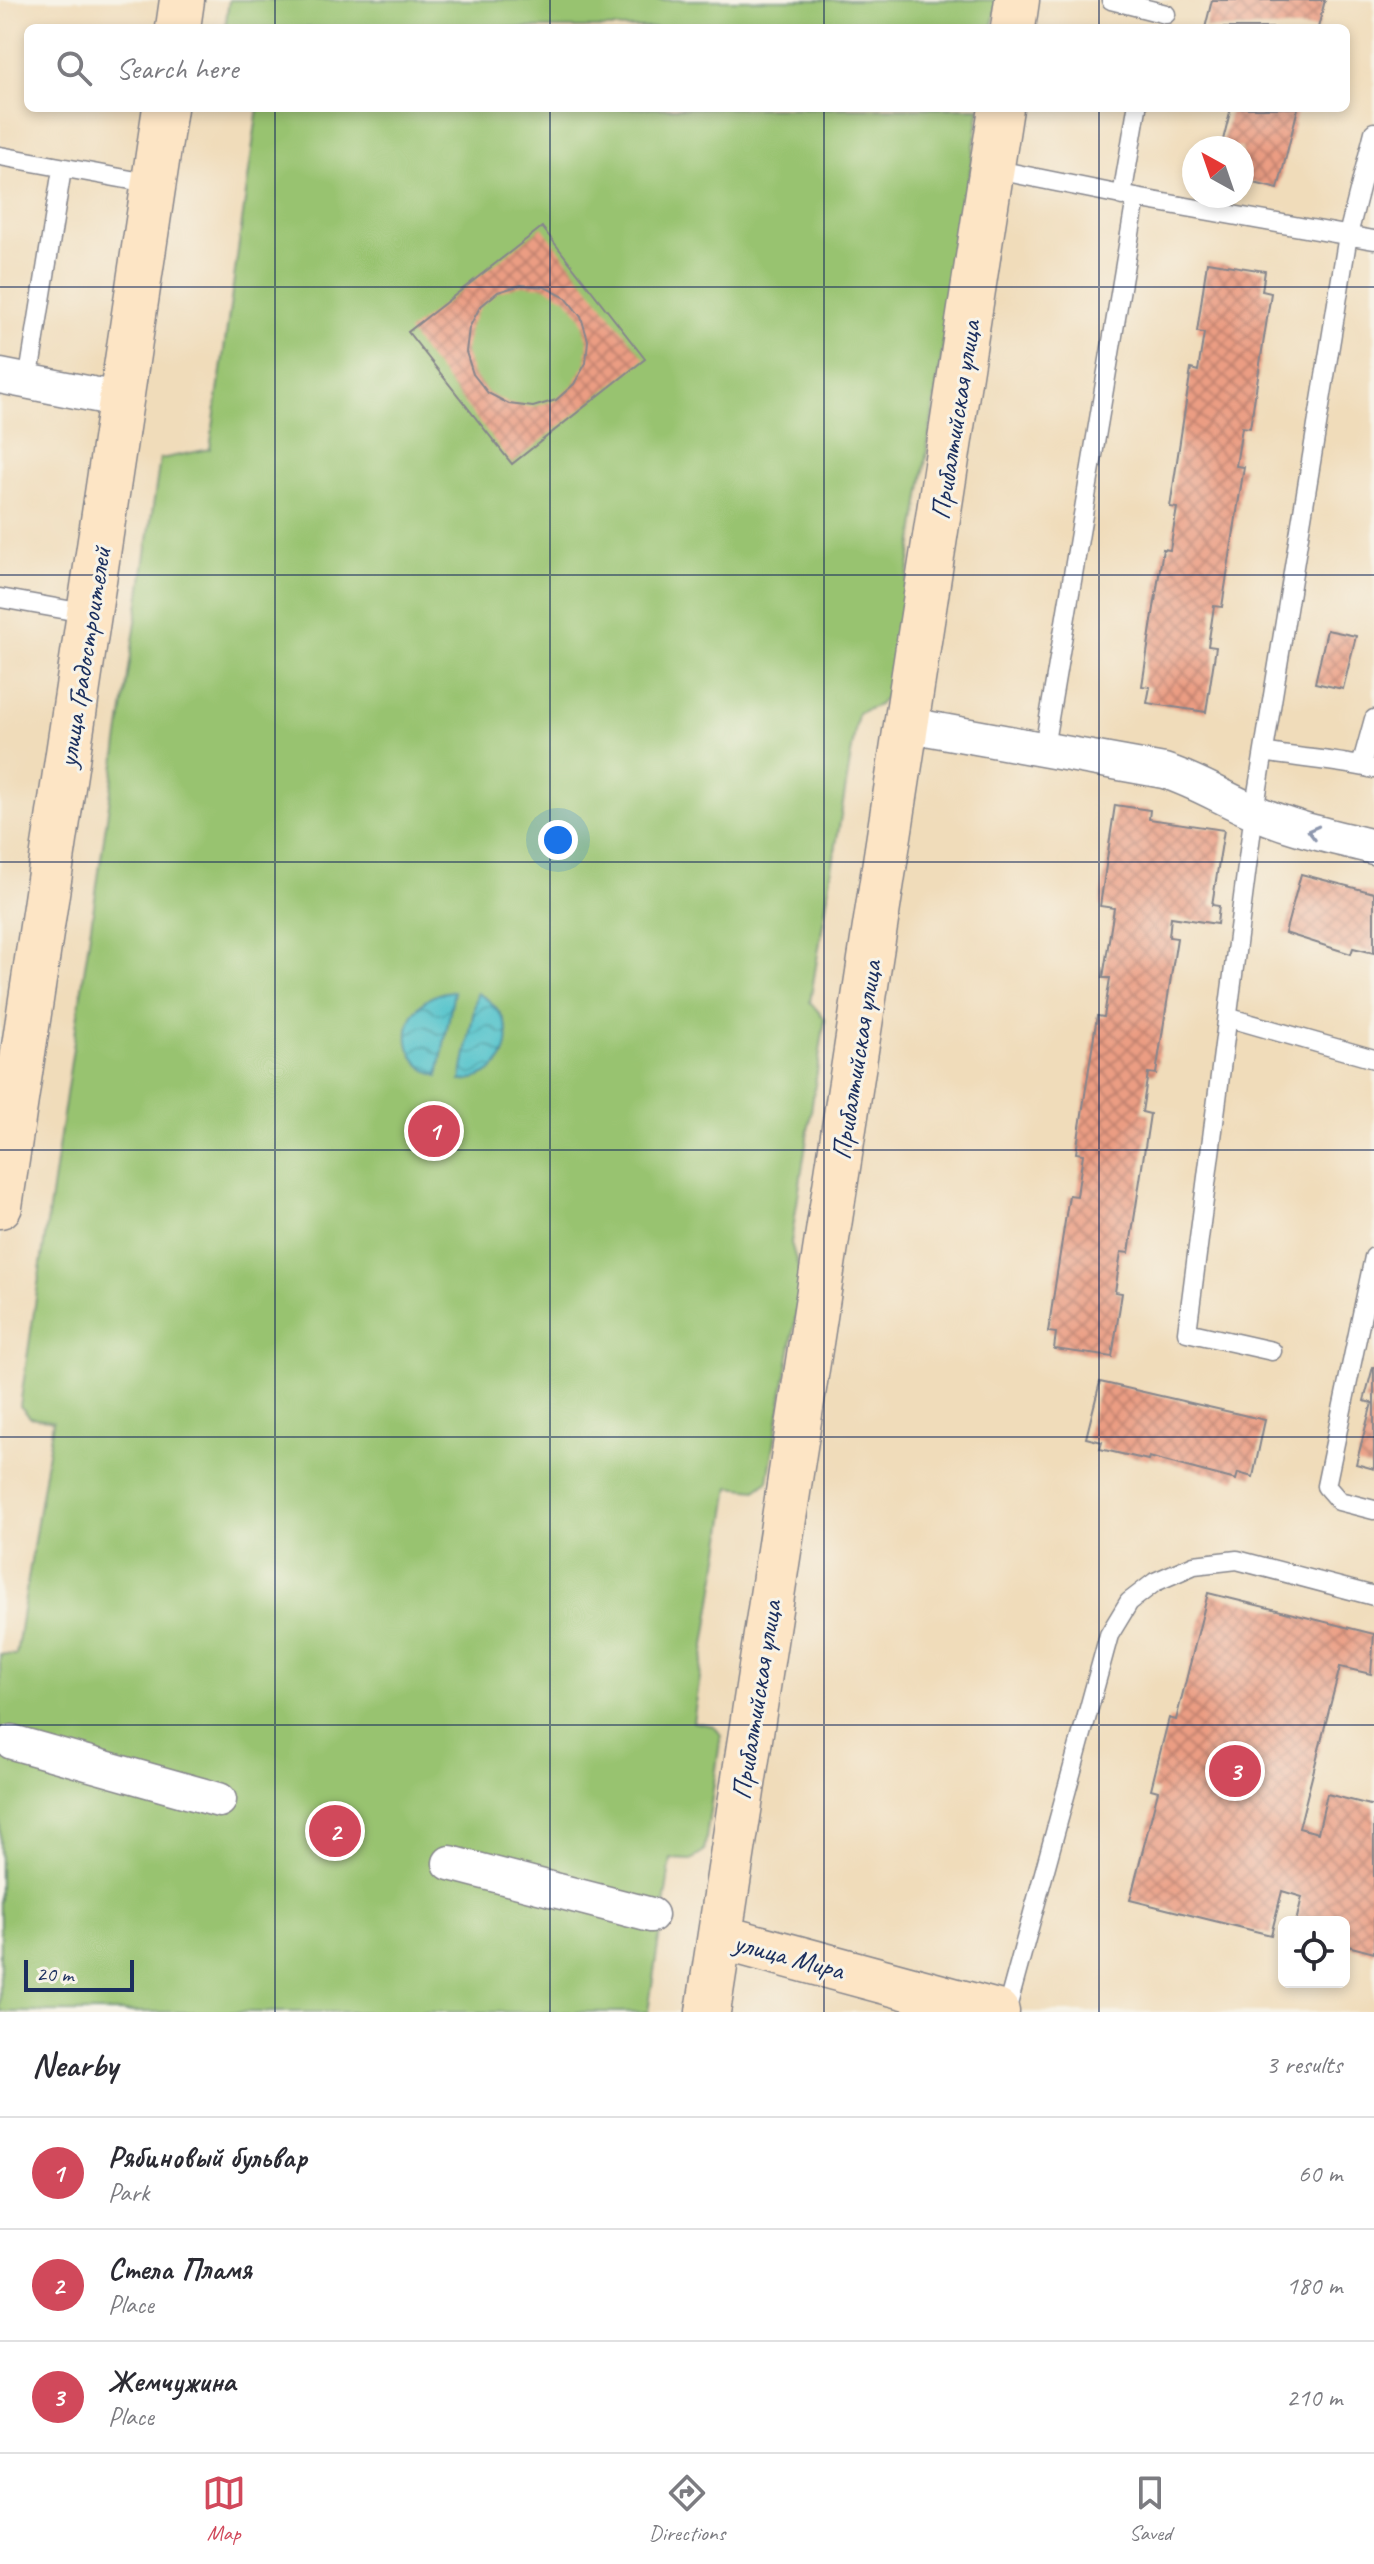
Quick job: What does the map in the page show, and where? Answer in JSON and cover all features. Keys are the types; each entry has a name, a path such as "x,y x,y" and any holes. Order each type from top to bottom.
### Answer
{"street":[{"path":"179,24 182,0"},
{"path":"1014,24 1017,0"},
{"name":"улица Градостроителей","path":"0,1206 164,112"},
{"name":"Прибалтийская улица","path":"708,2012 909,725 1000,112"},
{"path":"14,379 122,400"},
{"path":"909,725 1164,771 1198,782 1254,812 1302,830 1374,847"},
{"path":"12,1742 219,1800"},
{"path":"450,1863 651,1915"},
{"name":"улица Мира","path":"720,1937 997,2012"}],"lane":[{"path":"1111,0 1167,14"},
{"path":"1044,748 1129,197 1137,112"},
{"path":"1272,1351 1187,1332 1230,1018 1254,812 1348,235 1374,132"},
{"path":"0,156 153,184"},
{"path":"14,379 62,169"},
{"path":"992,169 1129,197 1374,240"},
{"path":"0,598 90,614"},
{"path":"1264,752 1368,767 1374,719"},
{"path":"1230,1018 1374,1059"},
{"path":"1374,1257 1326,1486 1339,1501 1374,1510"},
{"path":"1006,2012 1109,1635 1129,1602 1155,1582 1194,1565 1237,1560 1374,1596"}],"green space":[{"path":"229,0 997,0 993,24 226,24"},
{"path":"257,112 979,112 890,691 879,705 858,713 810,1002 825,1019 791,1243 802,1280 768,1481 756,1490 730,1487 693,1722 714,1726 721,1735 704,1852 691,1860 671,1859 648,2012 0,2012 0,1654 16,1655 53,1421 30,1417 20,1406 160,459 210,449"}],"water":[{"path":"454,991 438,1076 423,1067 413,1055 408,1042 408,1028 423,1003 437,994"},
{"path":"477,993 502,1016 507,1045 493,1069 479,1077 461,1081"}],"building":[{"path":"1212,0 1325,0 1319,24 1206,24"},
{"path":"1230,112 1297,112 1278,189 1254,183 1254,136 1224,136"},
{"path":"542,227 645,359 512,464 408,332","holes":["521,285 545,287 566,298 581,317 588,340 586,363 574,384 556,400 533,407 509,404 488,393 473,374 466,352 469,328 480,307 498,292"]},
{"path":"1207,262 1265,271 1262,291 1271,293 1250,428 1242,427 1236,466 1244,467 1222,607 1214,606 1208,646 1216,647 1206,712 1147,703 1150,687 1142,686 1163,549 1170,550 1177,508 1170,507 1191,369 1198,371 1204,333 1197,332"},
{"path":"1327,630 1356,636 1343,689 1315,683"},
{"path":"1115,805 1150,810 1149,819 1224,830 1212,905 1219,906 1217,924 1171,917 1169,937 1177,938 1156,1074 1148,1073 1142,1112 1150,1114 1129,1253 1121,1252 1115,1292 1122,1293 1112,1357 1054,1349 1056,1333 1048,1332 1069,1195 1077,1196 1083,1154 1076,1153 1097,1016 1104,1017 1110,978 1103,978 1114,908 1100,906"},
{"path":"1301,874 1374,893 1374,953 1353,948 1351,954 1285,933"},
{"path":"1373,1367 1374,1469 1356,1464 1372,1403 1364,1401"},
{"path":"1100,1382 1265,1420 1253,1477 1238,1473 1236,1480 1149,1457 1148,1460 1100,1449 1102,1442 1086,1438"},
{"path":"1208,1593 1374,1634 1371,1674 1340,1667 1299,1828 1318,1833 1327,1794 1374,1806 1374,1953 1350,1947 1350,1916 1297,1916 1302,1897 1282,1891 1271,1935 1130,1900 1158,1791 1151,1789 1160,1753 1169,1718 1176,1720"}],"place":[{"name":"Рябиновый бульвар","path":"434,1131"},
{"name":"Жемчужина","path":"1235,1771"},
{"name":"Стела Пламя","path":"335,1831"}]}
